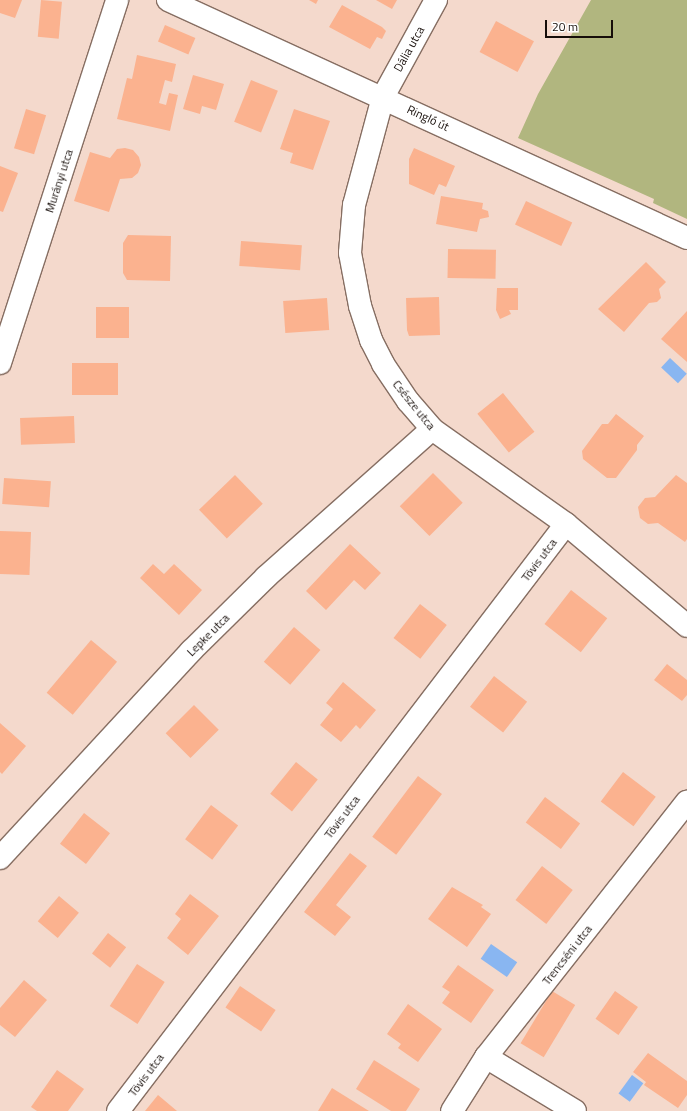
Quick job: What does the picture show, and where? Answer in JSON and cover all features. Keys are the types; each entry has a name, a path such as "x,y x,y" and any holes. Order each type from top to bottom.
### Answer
{"street":[{"name":"Murányi utca","path":"0,363 117,0"},
{"name":"Ringló út","path":"168,0 383,97 687,238"},
{"name":"Dália utca","path":"383,97 436,0"},
{"name":"Csésze utca","path":"383,97 354,205 350,254 360,306 370,340 383,364 408,401 432,429 566,524 687,626"},
{"name":"Lepke utca","path":"0,858 191,651 260,582 432,429"},
{"name":"Tövis utca","path":"118,1111 566,524"},
{"name":"Trencséni utca","path":"452,1111 486,1057 687,802"},
{"path":"486,1057 575,1111"}],"green space":[{"path":"591,0 687,0 687,219 653,203 654,199 518,138 538,94"}],"water":[{"path":"670,358 687,374 678,383 661,368"},
{"path":"491,944 517,962 507,977 481,959"},
{"path":"632,1075 643,1083 630,1102 618,1094"}],"building":[{"path":"0,0 22,0 15,18 0,13"},
{"path":"41,0 62,2 59,39 38,37"},
{"path":"309,0 318,0 316,4"},
{"path":"376,0 397,0 392,9"},
{"path":"342,5 382,27 386,31 382,39 377,37 370,49 329,27"},
{"path":"496,21 534,41 518,72 480,52"},
{"path":"165,25 195,38 188,54 158,42"},
{"path":"137,55 176,64 172,82 165,80 159,103 166,105 169,93 178,95 170,131 117,119 127,78 132,79"},
{"path":"193,75 224,84 216,110 202,106 200,114 183,109"},
{"path":"251,80 278,91 261,133 234,122"},
{"path":"26,109 46,115 34,154 14,148"},
{"path":"294,109 330,121 313,170 290,163 293,153 280,149"},
{"path":"125,148 133,150 139,157 141,165 138,173 132,178 120,179 109,212 74,201 90,152 110,158 117,149"},
{"path":"414,148 455,166 446,187 439,184 434,195 409,184 409,159"},
{"path":"0,166 18,173 3,212 0,211"},
{"path":"441,196 483,203 482,209 488,211 489,217 480,219 477,232 436,224"},
{"path":"526,201 572,223 561,246 515,225"},
{"path":"128,235 171,236 170,281 127,280 123,273 123,243"},
{"path":"241,241 302,245 300,270 239,266"},
{"path":"448,249 496,250 495,279 447,278"},
{"path":"646,262 666,282 659,289 661,298 657,302 649,303 624,332 598,309"},
{"path":"497,288 518,288 518,310 509,310 511,314 500,319 496,310"},
{"path":"439,297 440,335 409,336 407,330 406,298"},
{"path":"327,298 329,330 285,333 283,301"},
{"path":"96,307 129,307 129,338 96,338"},
{"path":"687,311 687,362 661,339"},
{"path":"72,363 118,363 118,395 72,395"},
{"path":"503,393 534,432 509,453 477,414"},
{"path":"616,414 644,436 637,445 637,450 616,478 607,478 583,459 582,451 602,424 608,424"},
{"path":"74,416 75,443 21,445 20,418"},
{"path":"433,473 463,503 429,536 400,506"},
{"path":"235,475 263,504 227,539 199,510"},
{"path":"676,475 687,483 687,539 685,542 658,523 648,524 640,518 638,507 645,498 655,497"},
{"path":"4,478 51,481 49,507 2,504"},
{"path":"0,531 31,532 29,575 0,574"},
{"path":"350,544 381,573 365,590 354,580 326,610 306,591"},
{"path":"153,564 164,574 174,564 202,590 179,615 140,578"},
{"path":"571,590 607,618 581,652 545,624"},
{"path":"420,604 447,625 420,659 394,638"},
{"path":"294,627 320,650 290,685 264,662"},
{"path":"91,640 117,662 73,715 47,693"},
{"path":"667,664 687,680 687,695 682,701 654,680"},
{"path":"494,676 527,702 503,733 470,707"},
{"path":"343,682 376,710 360,729 356,725 341,742 320,725 333,709 326,703"},
{"path":"194,705 219,730 190,758 166,733"},
{"path":"0,723 26,746 2,774 0,772"},
{"path":"296,762 318,780 292,811 270,794"},
{"path":"623,772 656,797 633,826 601,802"},
{"path":"418,776 442,794 396,855 372,837"},
{"path":"545,797 580,823 561,849 526,823"},
{"path":"211,805 238,825 212,860 185,839"},
{"path":"84,813 110,833 86,864 60,844"},
{"path":"350,853 367,866 336,905 351,917 335,936 304,912"},
{"path":"542,866 573,890 546,924 516,900"},
{"path":"452,887 483,905 481,907 491,914 467,947 428,919"},
{"path":"190,894 219,916 188,955 167,938 181,919 175,914"},
{"path":"59,896 79,913 58,938 38,921"},
{"path":"108,933 126,947 110,968 92,953"},
{"path":"137,964 165,982 137,1024 110,1006"},
{"path":"458,965 494,990 471,1023 442,1003 450,992 442,987"},
{"path":"24,980 47,1000 15,1037 0,1025 0,1008"},
{"path":"240,986 276,1010 261,1032 225,1008"},
{"path":"552,991 575,1005 544,1057 521,1043"},
{"path":"615,991 638,1007 618,1035 595,1019"},
{"path":"408,1004 442,1029 418,1062 398,1048 401,1044 387,1034"},
{"path":"648,1053 687,1081 687,1095 678,1108 644,1085 646,1082 633,1072"},
{"path":"374,1060 420,1089 406,1111 391,1111 356,1089"},
{"path":"57,1070 84,1089 68,1111 37,1111 31,1107"},
{"path":"332,1088 369,1111 318,1111"},
{"path":"158,1095 177,1111 145,1111"}]}
